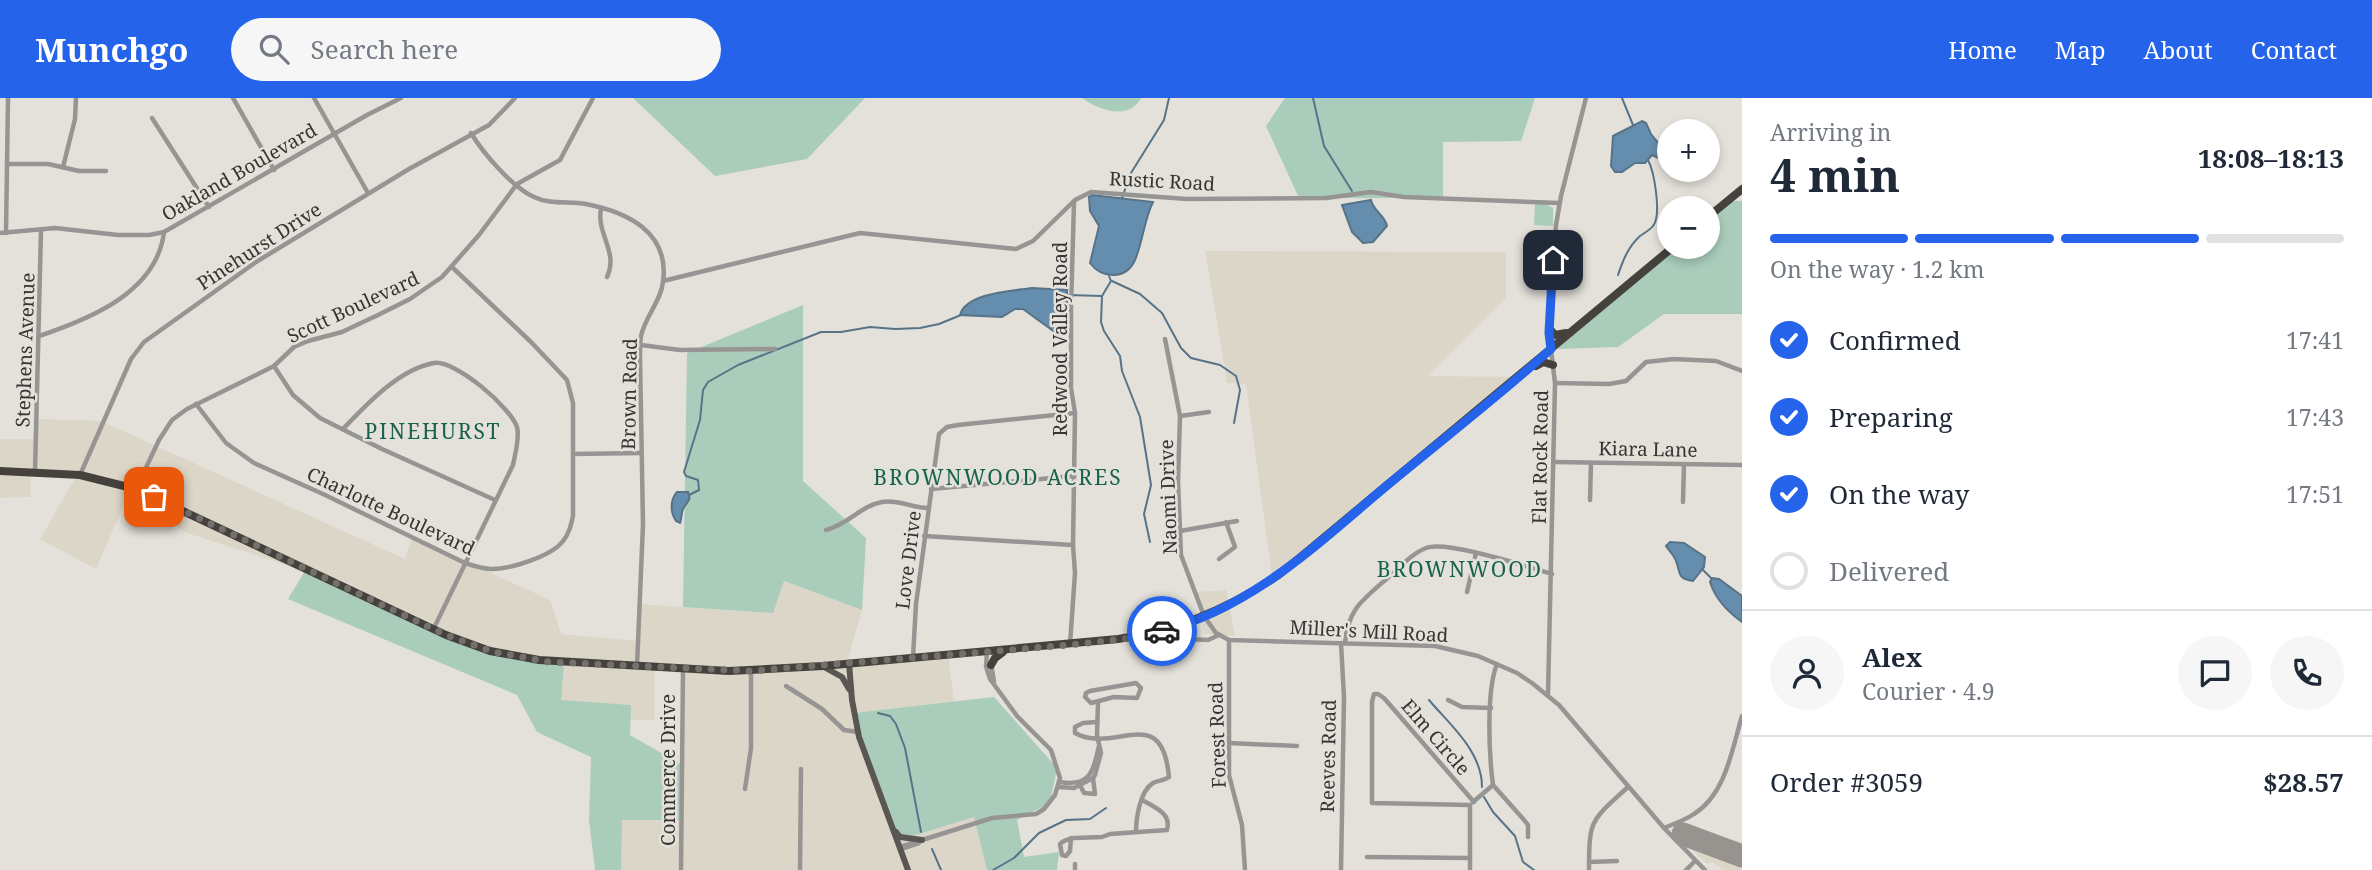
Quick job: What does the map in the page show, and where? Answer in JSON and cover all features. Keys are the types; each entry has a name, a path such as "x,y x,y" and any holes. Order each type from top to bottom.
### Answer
{"highway":[{"path":"1720,207 1742,189"},
{"path":"0,471 80,475 136,489 433,629 481,648 520,657 561,663 751,671 1070,645 1150,634 1181,626 1251,593 1290,568 1659,259"},
{"path":"1549,328 1558,336 1573,326 1580,325"},
{"path":"1530,368 1544,362 1553,365"},
{"path":"991,665 995,657 1005,651"}],"main road":[{"path":"849,663 851,695 858,732 908,870"},
{"path":"822,666 842,677 851,695"},
{"path":"893,829 900,837 922,840"}],"street":[{"path":"3,233 8,98"},
{"path":"63,167 75,119 76,98"},
{"path":"233,98 274,170"},
{"path":"314,98 368,193"},
{"name":"Oakland Boulevard","path":"3,233 64,228 118,235 164,232 401,98"},
{"name":"Pinehurst Drive","path":"80,475 131,359 144,342 256,262 368,193 489,125 515,98"},
{"name":"Scott Boulevard","path":"136,489 159,440 172,420 196,404 274,366 294,347 342,332 410,299 432,285 452,267 517,184 560,160 593,98"},
{"name":"Flat Rock Road","path":"1548,695 1555,383 1549,328 1559,203 1586,98"},
{"path":"152,118 209,207"},
{"name":"Brown Road","path":"471,133 479,146 531,196 546,202 587,204 637,223 651,234 660,250 663,282 641,335 643,524 636,666"},
{"path":"6,164 48,164 79,171 106,171"},
{"name":"Rustic Road","path":"1074,201 1091,192 1135,197 1242,199 1326,198 1371,192 1404,197 1559,203"},
{"path":"663,282 860,233 1016,249 1033,242 1074,201"},
{"name":"Redwood Valley Road","path":"1070,645 1075,573 1075,412 1071,388 1074,201"},
{"path":"601,209 601,224 612,261 607,277"},
{"name":"Stephens Avenue","path":"35,472 41,230"},
{"path":"40,336 105,309 136,284 148,273 160,253 164,232"},
{"name":"Charlotte Boulevard","path":"196,404 226,443 254,463 465,563 495,569 547,554 562,543 569,532 573,516 573,403 567,380 452,267"},
{"name":"Naomi Drive","path":"1165,339 1180,416 1180,531 1184,567 1204,616"},
{"path":"641,345 680,350 775,349"},
{"path":"1555,383 1609,384 1626,381 1646,362 1674,359 1716,361 1742,372"},
{"path":"343,429 379,393 398,380 436,363 448,364 460,370 484,389 517,427 513,465 433,629"},
{"path":"274,366 282,381 304,407 343,429 495,500"},
{"name":"Love Drive","path":"913,657 916,604 939,434 944,429 958,425 1075,412"},
{"name":"Naomi Drive","path":"1180,416 1209,412"},
{"path":"573,454 641,453"},
{"name":"Kiara Lane","path":"1554,462 1742,465"},
{"path":"1590,500 1591,463"},
{"path":"1683,502 1684,464"},
{"path":"932,489 1074,476"},
{"path":"826,530 843,525 860,511 883,502 928,508"},
{"path":"1180,531 1237,521"},
{"path":"1219,559 1235,547 1226,522"},
{"path":"924,536 1073,545"},
{"name":"Reeves Road","path":"1341,870 1343,643 1354,608 1418,553 1432,547 1476,553 1552,574"},
{"path":"1467,592 1476,553"},
{"name":"Miller's Mill Road","path":"1204,616 1219,635 1229,640 1435,646 1471,654 1497,664 1548,695 1704,870"},
{"path":"1187,639 1208,640 1219,635"},
{"name":"Forest Road","path":"1229,640 1229,777 1242,825 1245,870"},
{"path":"987,652 994,683"},
{"path":"900,848 992,818 1036,814 1051,801 1059,784 1059,772 1051,750 1017,716 987,673 987,652"},
{"path":"1497,664 1493,676 1491,708 1493,785 1528,825 1528,837"},
{"name":"Commerce Drive","path":"681,870 683,669"},
{"path":"746,789 751,748 751,671"},
{"path":"1136,683 1141,688 1137,698 1114,697 1098,702 1089,702 1086,693 1136,683"},
{"path":"786,686 822,709 844,730 858,732"},
{"name":"Elm Circle","path":"1374,694 1384,698 1472,803 1371,803 1374,694"},
{"path":"1448,700 1462,707 1491,708"},
{"path":"1080,785 1084,793 1095,794 1093,778 1101,753 1097,738 1098,702"},
{"path":"1664,828 1697,813 1709,801 1724,778 1742,716"},
{"path":"1097,722 1083,723 1074,730 1079,735 1097,738 1142,735 1160,743 1165,754 1169,778 1149,786 1136,815 1136,832"},
{"path":"1228,743 1297,746"},
{"path":"1059,784 1076,783 1090,776 1099,745"},
{"path":"800,870 801,769"},
{"path":"1059,784 1069,788 1093,778"},
{"path":"1470,870 1472,803 1493,785"},
{"path":"1589,870 1590,833 1595,818 1628,787"},
{"path":"1070,838 1167,830 1169,827 1164,814 1142,800"},
{"path":"1367,857 1470,858"},
{"path":"1589,862 1617,861"},
{"path":"1686,870 1695,861"}],"shaded area":[{"path":"1205,251 1506,252 1506,298 1428,376 1515,377 1273,584 1246,384 1227,383"},
{"path":"37,419 101,421 405,559 412,537 550,600 561,634 637,641 637,604 772,613 783,581 862,610 847,662 948,654 954,702 854,713 896,841 974,817 987,870 621,870 621,820 680,820 682,670 655,669 655,720 630,720 630,705 561,701 500,654 305,571 184,532 131,488 96,569 40,539 77,475 31,471 31,497 0,498 0,439 33,439"},
{"path":"1226,590 1235,636 1205,634 1196,592"},
{"path":"1680,825 1742,842 1742,870 1723,870 1712,862 1707,864 1673,832"}],"green space":[{"path":"633,98 865,98 807,159 715,176"},
{"path":"1082,98 1141,98 1129,109 1113,111"},
{"path":"1285,98 1535,98 1521,141 1443,142 1443,198 1299,198 1266,126"},
{"path":"1729,201 1742,201 1742,314 1664,314 1618,347 1557,349 1662,259 1720,259 1720,209"},
{"path":"1535,204 1546,204 1553,208 1553,226 1534,225"},
{"path":"803,305 803,481 866,538 862,610 784,581 773,613 683,607 687,353"},
{"path":"305,571 500,654 564,662 561,700 631,705 630,735 682,765 680,820 622,820 621,870 595,870 589,820 591,757 537,732 517,695 288,599"},
{"path":"994,697 1057,768 1050,803 1017,820 1024,857 1059,852 1057,870 987,870 974,817 896,841 854,713"}],"water":[{"path":"1642,121 1657,142 1657,158 1652,155 1645,163 1635,163 1622,172 1615,172 1611,166 1613,136"},
{"path":"1092,195 1153,202 1135,260 1131,267 1120,274 1101,272 1090,263 1099,226 1090,211 1089,197"},
{"path":"1371,200 1387,226 1373,242 1363,243 1352,232 1342,205"},
{"path":"1032,288 1067,290 1065,331 1056,333 1023,309 1015,309 1002,317 960,315 971,302 980,298"},
{"path":"677,492 688,492 689,497 680,523 676,521 672,510 672,502"},
{"path":"1670,542 1684,543 1705,557 1704,567 1693,581 1680,574 1675,559 1666,546"},
{"path":"1712,578 1719,579 1742,596 1742,622 1719,599 1710,582"}],"waterway":[{"path":"1122,198 1131,173 1164,120 1169,98"},
{"path":"1313,98 1324,146 1352,191"},
{"path":"1622,98 1633,125"},
{"path":"1618,275 1632,245 1656,220 1656,193 1648,160"},
{"path":"1109,276 1111,281 1102,296 1101,322 1120,356 1122,371 1140,417 1151,485 1144,514 1150,542"},
{"path":"1112,281 1140,294 1162,313 1181,348 1191,358 1220,365 1236,376 1240,390 1234,423"},
{"path":"1068,295 1102,296"},
{"path":"689,495 699,490 698,480 686,476 684,472 700,420 703,390 708,382 738,365 821,332 870,327 920,328 961,315"},
{"path":"1702,569 1712,579"},
{"path":"1429,700 1471,750 1481,774 1482,787"},
{"path":"878,713 890,716 905,748 921,832"},
{"path":"1484,797 1493,812 1515,836 1523,862 1534,870"},
{"path":"993,870 1014,858 1039,833 1066,820 1090,819 1106,808"},
{"path":"932,849 941,870"}],"runway":[{"path":"1683,834 1742,856"}],"way so far":[{"path":"154,497 446,635 490,651 539,660 751,671 1070,645 1130,638 1162,631"}],"district":[{"name":"PINEHURST","path":"433,432"},
{"name":"BROWNWOOD ACRES","path":"998,478"},
{"name":"BROWNWOOD","path":"1460,570"}],"route":[{"path":"1162,631 1189,623 1230,604 1290,568 1551,349 1549,333 1553,260"}]}
